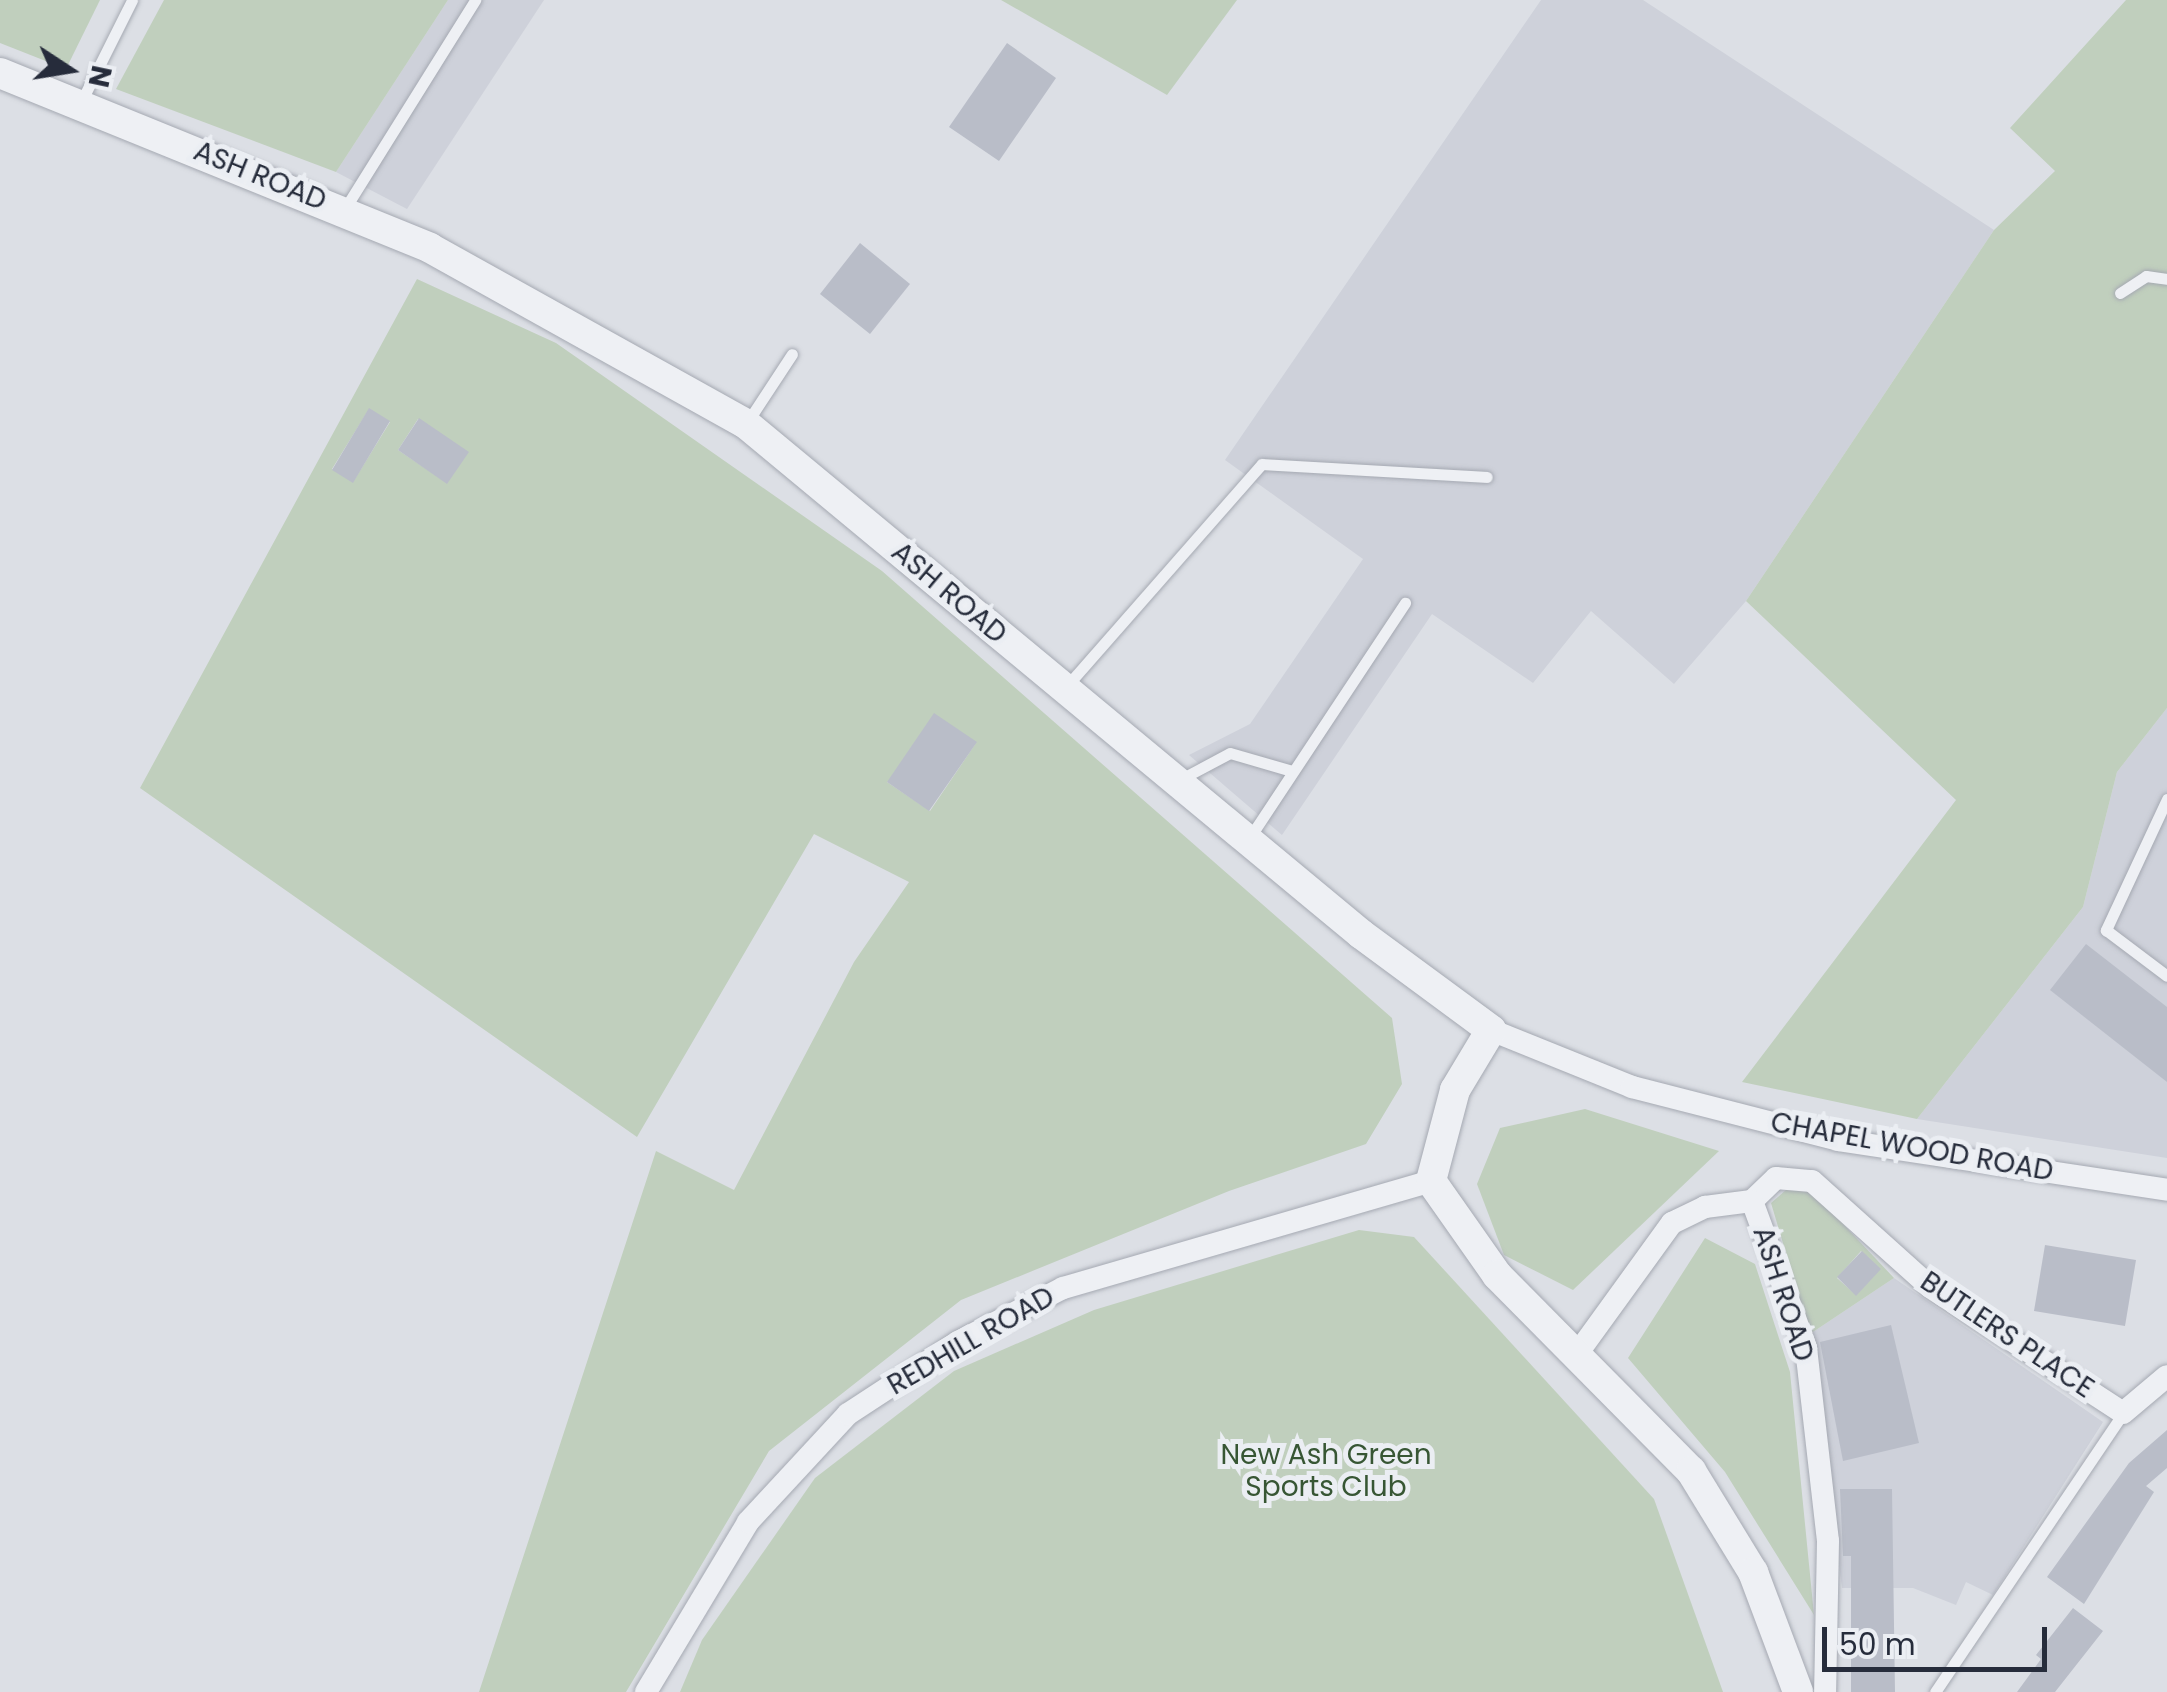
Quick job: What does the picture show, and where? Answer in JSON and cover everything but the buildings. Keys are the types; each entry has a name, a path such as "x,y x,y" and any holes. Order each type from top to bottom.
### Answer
{"street":[{"name":"ASH ROAD","path":"0,73 430,248 746,424 1248,841 1491,1030"},
{"path":"1491,1030 1455,1090 1431,1181 1497,1276 1691,1471 1753,1572 1798,1692"},
{"name":"CHAPEL WOOD ROAD","path":"1491,1030 1632,1087 1838,1140 2167,1190"},
{"name":"BUTLERS PLACE","path":"1752,1201 1776,1178 1812,1181 1930,1287 2123,1413 2167,1376"},
{"name":"REDHILL ROAD","path":"646,1692 748,1522 848,1414 911,1373 1062,1288 1431,1181"},
{"name":"ASH ROAD","path":"1578,1354 1672,1223 1705,1207 1752,1201 1806,1348 1828,1541 1825,1692"}],"lane":[{"path":"80,104 132,0"},
{"path":"344,210 475,0"},
{"path":"2120,294 2146,276 2167,279"},
{"path":"746,424 792,354"},
{"path":"1065,688 1262,464 1487,477"},
{"path":"1248,841 1404,603"},
{"path":"1178,780 1230,753 1292,771"},
{"path":"2167,799 2106,930 2167,976"},
{"name":"BUTLERS PLACE","path":"1936,1692 2123,1413"}],"shaded area":[{"path":"448,0 544,0 407,209 336,172"},
{"path":"1541,0 1643,0 1994,230 1746,601 1674,684 1591,611 1533,683 1432,614 1282,835 1189,755 1250,724 1363,559 1225,460"},
{"path":"2167,708 2167,1158 1917,1119 2083,907 2117,772"},
{"path":"1894,1278 2103,1422 1993,1595 1966,1582 1956,1605 1913,1588 1842,1588 1810,1334"}],"green space":[{"path":"0,0 100,0 66,69 0,43"},
{"path":"164,0 448,0 336,172 116,89"},
{"path":"1001,0 1237,0 1167,95"},
{"path":"2126,0 2167,0 2167,708 2117,772 2083,907 1917,1119 1742,1082 1956,800 1746,601 1994,230 2055,171 2010,128"},
{"path":"417,279 556,343 882,571 1392,1018 1402,1084 1366,1144 1229,1191 961,1300 769,1451 626,1692 479,1692 656,1151 734,1190 854,962 909,882 814,834 637,1137 140,788","holes":["369,409 390,422 353,482 332,469","419,419 447,483 398,450","976,743 930,811 887,782"]},
{"path":"1585,1109 1719,1151 1573,1290 1504,1255 1477,1184 1500,1128"},
{"path":"1809,1188 1894,1278 1810,1334 1771,1203 1787,1189","holes":["1861,1251 1880,1269 1856,1295 1837,1278"]},
{"name":"New Ash Green Sports Club","path":"1359,1230 1414,1237 1654,1499 1723,1692 680,1692 702,1640 815,1478 954,1371 1094,1310"},
{"path":"1705,1238 1755,1264 1790,1372 1814,1615 1725,1472 1628,1358"}]}
